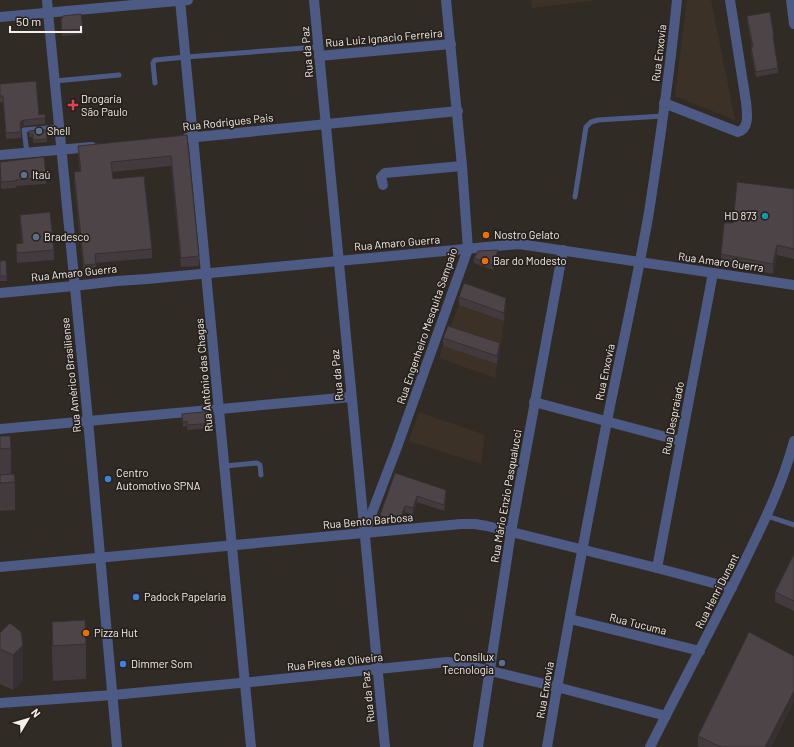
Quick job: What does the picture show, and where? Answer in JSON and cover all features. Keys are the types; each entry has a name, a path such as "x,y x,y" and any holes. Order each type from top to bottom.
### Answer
{"street":[{"name":"Rua Américo Brasiliense","path":"47,0 118,747"},
{"path":"0,18 183,0"},
{"name":"Rua Antônio das Chagas","path":"183,0 186,57 251,747"},
{"name":"Rua da Paz","path":"314,0 385,747"},
{"name":"Rua Engenheiro Mesquita Sampaio","path":"364,533 397,447 468,249 458,111 446,0"},
{"name":"Rua Enxovia","path":"547,747 583,550 649,211 671,56 677,0"},
{"path":"664,103 738,132 746,126 747,113 730,0"},
{"path":"790,0 794,24"},
{"name":"Rua Luiz Ignacio Ferreira","path":"318,52 451,44"},
{"name":"Rua Rodrigues Pais","path":"178,139 458,111"},
{"path":"0,155 100,146"},
{"path":"383,185 381,177 385,173 462,166"},
{"name":"Rua Amaro Guerra","path":"0,293 519,244 794,285"},
{"name":"Rua Mário Enzio Pasqualucci","path":"478,747 511,532 562,250"},
{"name":"Rua Despraiado","path":"657,568 713,273"},
{"path":"0,429 352,397"},
{"path":"534,402 681,441"},
{"name":"Rua Henri Dunant","path":"651,746 767,516 779,487 794,441"},
{"name":"Rua Bento Barbosa","path":"0,567 461,524 475,524 657,568 732,588"},
{"name":"Rua Tucuma","path":"570,619 700,651"},
{"name":"Rua Pires de Oliveira","path":"0,703 113,695 447,662 457,663 557,687 666,716"}],"lane":[{"path":"154,83 154,61 186,57 318,52"},
{"path":"55,81 119,75"},
{"path":"575,197 586,127 591,122 598,120 663,116"},
{"path":"27,153 24,130 59,127"},
{"path":"225,466 257,463 260,465 261,475"},
{"path":"767,516 794,525"}],"shaded area":[{"path":"531,0 598,0 532,8"},
{"path":"687,0 711,0 735,120 675,96"},
{"path":"459,305 504,321 500,351 448,333"},
{"path":"443,346 497,364 495,378 439,358"},
{"path":"419,412 485,435 481,464 409,441"}],"building":[{"path":"770,12 778,68 756,72 747,16"},
{"path":"81,14 83,29 62,30 61,20 63,16"},
{"path":"36,81 39,115 45,114 45,118 21,121 21,132 6,133 3,96 0,96 0,84"},
{"path":"46,130 47,139 33,140 33,134 29,134 29,131"},
{"path":"187,135 199,256 181,258 171,156 111,162 113,179 144,176 152,249 95,254 96,264 84,265 74,172 81,171 78,146"},
{"path":"44,157 46,177 1,182 0,162"},
{"name":"HD 873","path":"737,182 794,189 794,249 777,245 773,264 721,254 724,223 733,223"},
{"name":"Bradesco","path":"50,212 54,250 17,253 16,244 23,243 20,215"},
{"path":"498,250 493,265 474,258 478,251"},
{"path":"6,260 7,276 0,276 0,261"},
{"path":"464,283 506,298 504,313 459,297"},
{"path":"448,326 500,343 497,356 443,338"},
{"path":"213,411 214,423 187,425 187,421 183,422 182,414"},
{"path":"0,436 10,436 11,448 0,449"},
{"path":"395,473 446,490 444,505 417,496 413,508 405,506 401,517 383,518 380,515"},
{"path":"14,474 15,482 0,483 0,475"},
{"path":"794,554 794,601 775,592"},
{"path":"85,620 86,644 53,646 52,622"},
{"path":"10,623 21,632 23,645 13,655 0,649 0,633"},
{"path":"749,632 794,656 794,691 765,747 721,747 698,736"}],"place":[{"name":"Drogaria São Paulo","path":"73,105"},
{"name":"Shell","path":"39,131"},
{"name":"Itaú","path":"24,175"},
{"name":"HD 873","path":"765,216"},
{"name":"Nostro Gelato","path":"486,235"},
{"name":"Bradesco","path":"36,237"},
{"name":"Bar do Modesto","path":"485,261"},
{"name":"Centro Automotivo SPNA","path":"108,479"},
{"name":"Padock Papelaria","path":"136,597"},
{"name":"Pizza Hut","path":"86,633"},
{"name":"Consilux Tecnologia","path":"502,663"},
{"name":"Dimmer Som","path":"123,664"}]}
